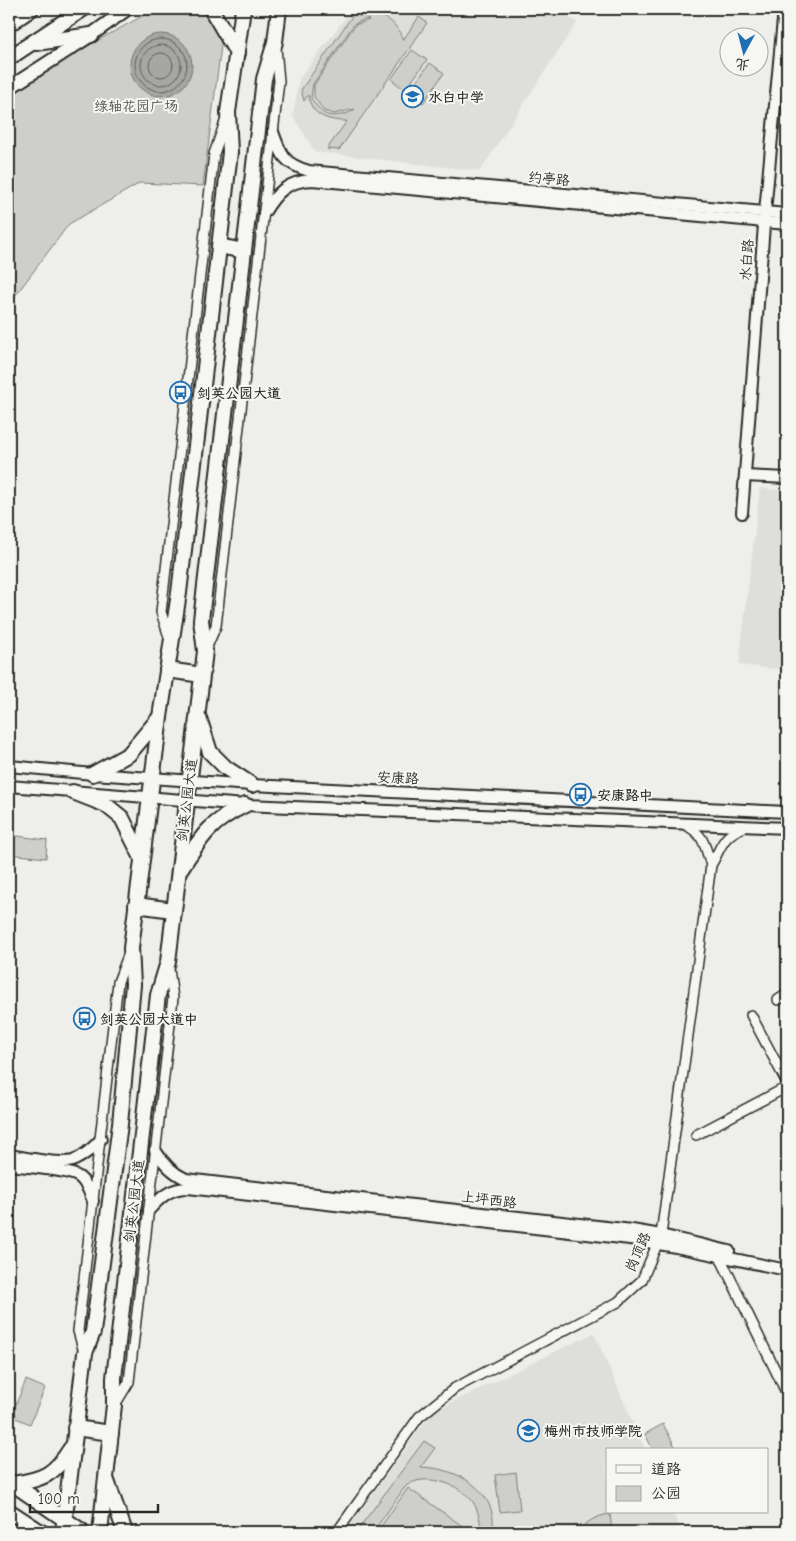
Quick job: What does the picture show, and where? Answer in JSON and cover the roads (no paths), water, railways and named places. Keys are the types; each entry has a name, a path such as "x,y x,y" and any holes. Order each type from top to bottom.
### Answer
{"main road":[{"path":"9,24 30,9"},
{"path":"9,58 84,9"},
{"path":"9,88 91,35 127,9"},
{"path":"211,9 237,53"},
{"name":"剑英公园大道","path":"64,1526 84,1353 93,1332 120,1124 133,985 131,948 160,718 180,593 230,152 228,112 243,9"},
{"name":"剑英公园大道","path":"100,1532 114,1405 114,1378 157,1005 168,962 205,651 201,620 264,79 275,42 279,9"},
{"path":"30,44 91,35"},
{"path":"219,246 244,251"},
{"path":"167,670 202,676"},
{"path":"197,713 210,752 226,768 252,785"},
{"path":"93,774 129,754 160,718"},
{"path":"73,792 106,805 122,818 142,857"},
{"path":"178,874 205,832 216,821 245,805"},
{"path":"136,905 174,910"},
{"path":"75,1428 111,1434"},
{"path":"11,1483 44,1477 63,1461 73,1446"},
{"path":"106,1476 125,1532"},
{"path":"11,1483 64,1526 83,1532"},
{"path":"11,1512 24,1532"},
{"path":"11,1512 41,1532"}],"street":[{"name":"水白路","path":"742,513 764,217 784,9"},
{"path":"205,651 216,626 264,213 279,81 275,42"},
{"path":"171,641 161,612 214,154 228,112"},
{"path":"273,132 280,151 288,161 311,176"},
{"path":"264,213 272,198 283,189 311,176"},
{"name":"约亭路","path":"311,176 764,217 787,224"},
{"name":"约亭路","path":"764,217 787,214"},
{"path":"745,476 787,478"},
{"name":"安康路","path":"9,766 252,785 787,812"},
{"path":"9,786 245,805 787,828"},
{"path":"683,823 698,831 711,865"},
{"path":"711,865 718,848 732,832 748,826"},
{"name":"岗顶路","path":"337,1532 419,1417 455,1388 618,1302 642,1280 659,1239 711,865"},
{"path":"84,1353 78,1331 118,982 131,948"},
{"path":"114,1405 128,1382 149,1210 173,998 168,962"},
{"path":"778,1000 787,994"},
{"path":"751,1015 787,1083"},
{"path":"696,1135 787,1087"},
{"path":"9,1165 66,1167 86,1153 101,1138"},
{"path":"149,1210 168,1192 187,1183 162,1161 155,1150"},
{"path":"9,1155 66,1167 87,1186 93,1201"},
{"name":"上坪西路","path":"187,1183 659,1239 787,1264"},
{"name":"上坪西路","path":"659,1239 787,1270"},
{"path":"719,1255 787,1394"}],"water":[{"path":"161,34 173,36 183,43 190,53 192,65 190,77 183,87 173,94 161,96 149,94 139,87 132,77 130,65 132,53 139,43 149,36"}],"place":[{"name":"水白中学","path":"412,97"},
{"name":"剑英公园大道","path":"181,393"},
{"name":"安康路中","path":"581,795"},
{"name":"剑英公园大道中","path":"84,1019"},
{"name":"梅州市技师学院","path":"528,1431"}],"park label":[{"name":"绿轴花园广场","path":"136,106"}]}
